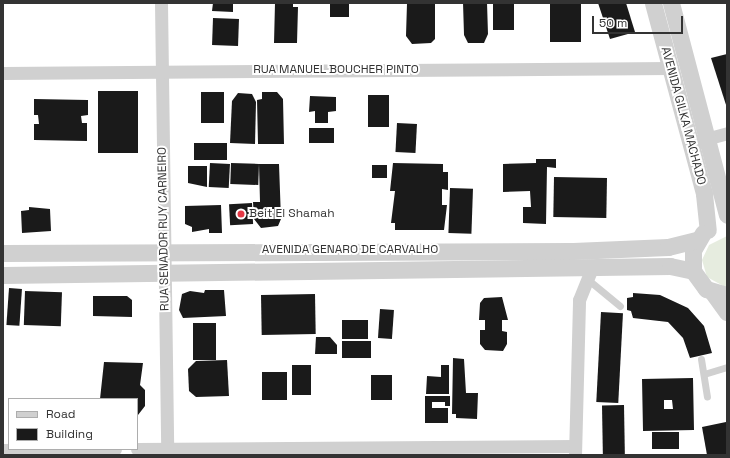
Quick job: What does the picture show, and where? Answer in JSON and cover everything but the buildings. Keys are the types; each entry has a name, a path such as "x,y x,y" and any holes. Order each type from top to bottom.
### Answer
{"street":[{"name":"RUA SENADOR RUY CARNEIRO","path":"161,3 167,452"},
{"name":"AVENIDA GILKA MACHADO","path":"653,3 692,143 704,194 702,235"},
{"name":"AVENIDA GILKA MACHADO","path":"671,3 709,138 727,216"},
{"name":"RUA MANUEL BOUCHER PINTO","path":"3,73 670,68"},
{"path":"692,143 727,132"},
{"name":"AVENIDA GENARO DE CARVALHO","path":"3,253 377,250 578,251 668,247 727,225"},
{"path":"702,235 692,250 693,271 701,284 720,294 727,312"},
{"path":"377,250 379,270"},
{"path":"138,449 167,452 575,450 579,300 583,271 578,251"},
{"name":"AVENIDA GENARO DE CARVALHO","path":"3,275 379,270 583,271 670,266 693,271"}],"lane":[{"path":"583,271 620,306"},
{"path":"701,359 706,397"},
{"path":"704,374 727,367"}],"shaded area":[{"path":"727,236 727,288 707,277 702,260 709,245"}],"place":[{"name":"Beit El Shamah","path":"241,214"}]}
